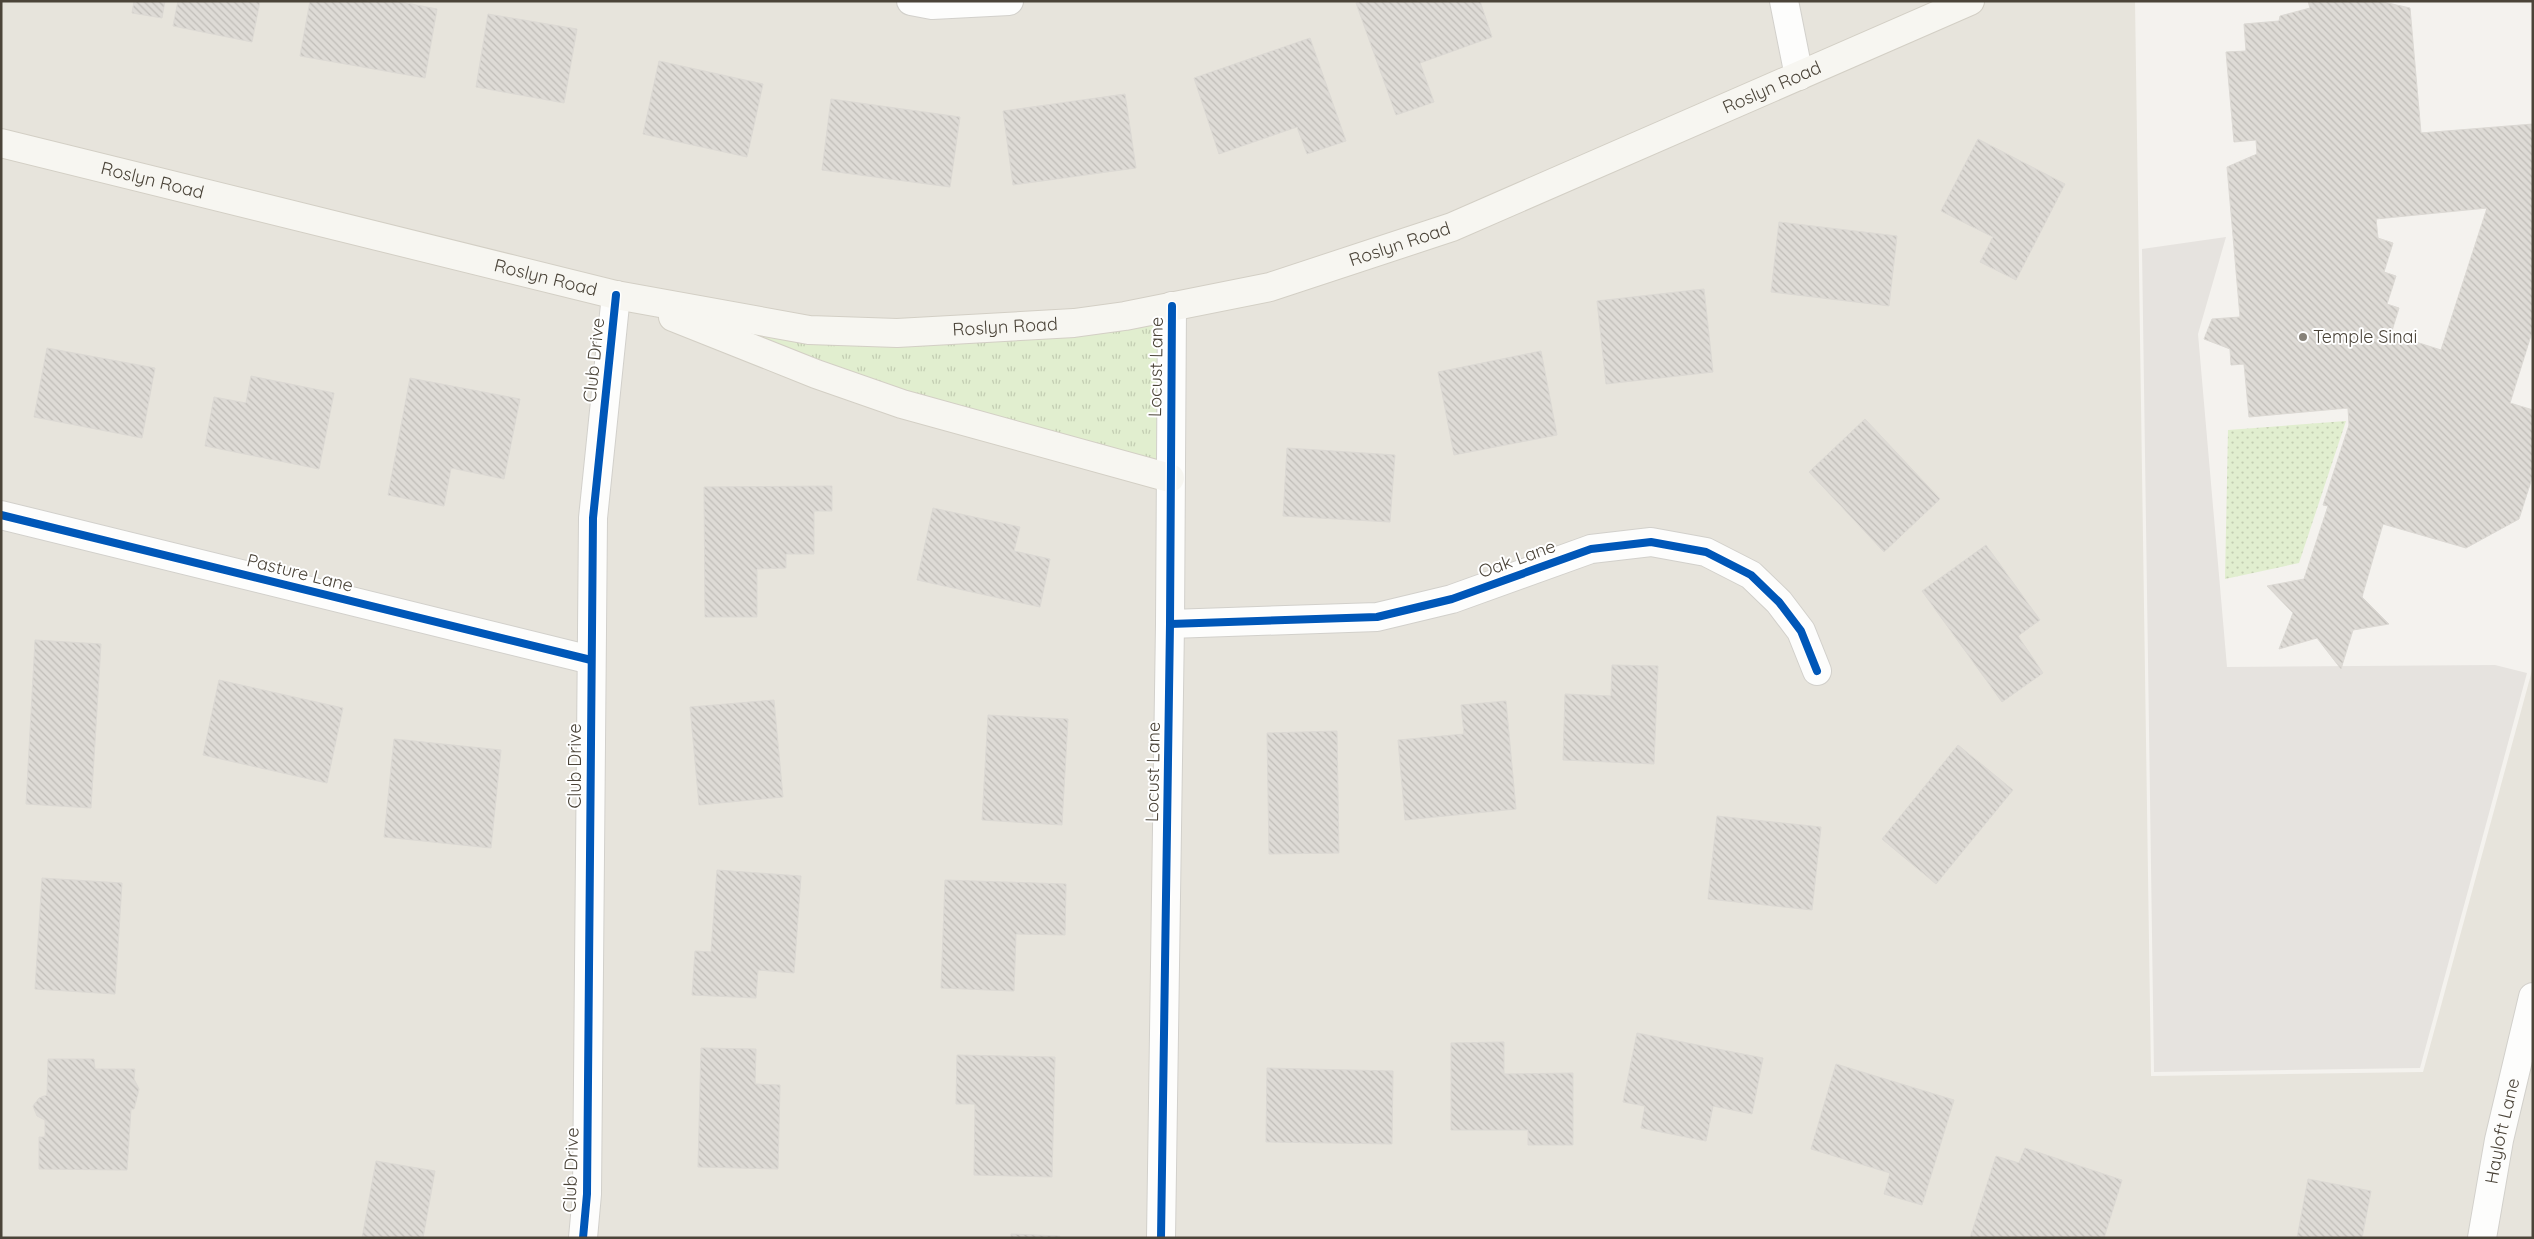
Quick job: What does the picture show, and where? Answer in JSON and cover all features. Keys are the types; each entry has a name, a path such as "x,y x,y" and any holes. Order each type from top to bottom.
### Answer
{"main road":[{"name":"Roslyn Road","path":"1,143 616,295 809,330 897,333 1074,323 1125,316 1270,287 1452,227 1970,1"},
{"path":"616,295 816,374 902,404 1170,478"}],"street":[{"path":"911,1 932,5 1010,1"},
{"path":"1784,1 1799,76"},
{"name":"Club Drive","path":"583,1238 587,1194 593,518 616,295"},
{"name":"Locust Lane","path":"1161,1238 1170,624 1172,306"},
{"name":"Pasture Lane","path":"1,515 591,660"},
{"name":"Oak Lane","path":"1170,624 1377,617 1452,598 1591,549 1651,542 1706,552 1751,575 1779,602 1801,632 1817,671"},
{"name":"Hayloft Lane","path":"2482,1238 2499,1140 2533,997"}],"shaded area":[{"path":"1,1 2135,1 2151,1076 2423,1072 2533,667 2533,1238 1,1238"},
{"path":"2226,237 2198,334 2227,667 2495,665 2527,673 2420,1068 2154,1072 2142,249"}],"green space":[{"path":"616,295 809,330 1172,306 1170,478 902,404"},
{"path":"2346,421 2299,563 2225,579 2228,430"}],"building":[{"path":"134,1 165,1 162,18 132,13"},
{"path":"178,1 260,1 252,42 173,26"},
{"path":"310,1 396,1 437,9 425,78 300,56"},
{"path":"1361,1 1480,1 1492,37 1420,63 1434,102 1396,115 1356,3"},
{"name":"Temple Sinai","path":"2308,1 2379,1 2410,8 2421,133 2533,124 2533,329 2510,403 2533,410 2533,475 2519,519 2466,548 2383,524 2362,597 2389,624 2353,630 2341,669 2317,638 2279,649 2293,613 2267,586 2304,579 2328,506 2323,505 2349,425 2348,408 2249,417 2244,364 2231,365 2230,349 2204,339 2212,319 2240,317 2227,167 2257,154 2256,140 2234,142 2226,52 2246,51 2244,24 2279,21 2280,16 2310,8","holes":["2487,208 2441,350 2391,334 2399,308 2387,304 2396,276 2384,272 2393,243 2378,238 2376,219"]},
{"path":"488,14 577,29 564,103 476,87"},
{"path":"1310,38 1346,141 1307,154 1297,127 1219,154 1194,78"},
{"path":"659,61 763,84 747,157 643,134"},
{"path":"1125,94 1136,168 1013,185 1003,111"},
{"path":"831,99 960,117 950,187 822,170"},
{"path":"1978,139 2065,184 2016,280 1980,262 1993,237 1941,211"},
{"path":"1779,222 1897,236 1889,306 1771,292"},
{"path":"1704,289 1713,372 1606,384 1597,301"},
{"path":"47,348 155,368 142,438 34,417"},
{"path":"1541,351 1557,435 1454,455 1438,372"},
{"path":"251,376 334,393 319,469 205,446 214,397 246,403"},
{"path":"410,378 520,399 504,479 451,468 444,506 388,495"},
{"path":"1865,419 1940,499 1884,552 1809,472"},
{"path":"1287,448 1395,455 1390,522 1283,516"},
{"path":"832,486 832,511 814,511 814,554 786,554 786,568 757,569 757,617 705,617 704,487"},
{"path":"933,508 1020,527 1014,551 1050,559 1040,607 917,580"},
{"path":"1986,545 2040,620 2018,636 2043,673 2002,702 1922,591"},
{"path":"35,640 101,644 91,808 26,804"},
{"path":"1612,665 1658,666 1654,764 1563,760 1565,694 1611,696"},
{"path":"219,680 343,708 327,783 203,755"},
{"path":"774,700 783,797 699,805 690,707"},
{"path":"1506,701 1516,809 1405,820 1398,740 1464,734 1461,705"},
{"path":"988,715 1068,719 1062,825 982,820"},
{"path":"1337,731 1339,853 1269,854 1267,733"},
{"path":"394,739 501,750 491,848 384,837"},
{"path":"1958,745 2013,790 1936,884 1882,839"},
{"path":"1717,816 1821,827 1812,910 1708,899"},
{"path":"717,870 801,876 794,973 758,970 756,998 692,995 695,951 711,952"},
{"path":"42,878 122,883 115,994 35,989"},
{"path":"945,880 1066,884 1065,935 1016,934 1014,991 941,988"},
{"path":"1637,1033 1763,1058 1752,1114 1713,1106 1706,1141 1641,1128 1645,1106 1623,1102"},
{"path":"1504,1042 1504,1074 1573,1073 1573,1145 1528,1145 1528,1130 1451,1130 1451,1043"},
{"path":"701,1048 756,1049 755,1084 780,1085 778,1169 698,1167"},
{"path":"957,1055 1055,1057 1052,1177 974,1175 975,1104 956,1104"},
{"path":"48,1059 94,1059 95,1069 135,1069 134,1079 139,1089 134,1109 131,1109 127,1170 39,1169 39,1137 45,1137 45,1120 37,1116 33,1106 39,1098 47,1095"},
{"path":"1836,1064 1954,1100 1922,1205 1884,1194 1890,1173 1811,1149"},
{"path":"1267,1068 1393,1071 1392,1144 1266,1142"},
{"path":"2025,1148 2122,1180 2104,1238 1970,1238 1996,1156 2019,1163"},
{"path":"376,1161 435,1171 423,1238 362,1238"},
{"path":"2308,1179 2371,1191 2362,1238 2297,1238"},
{"path":"1011,1234 1060,1236 1059,1238 1011,1238"}],"cycle path":[{"path":"583,1238 587,1194 593,518 616,295"},
{"path":"1161,1238 1170,624 1172,306"},
{"path":"1,515 591,660"},
{"path":"1170,624 1377,617 1452,599 1591,549 1651,542 1706,552 1751,575 1779,602 1801,631 1817,671"}],"place":[{"name":"Temple Sinai","path":"2303,337"}]}
